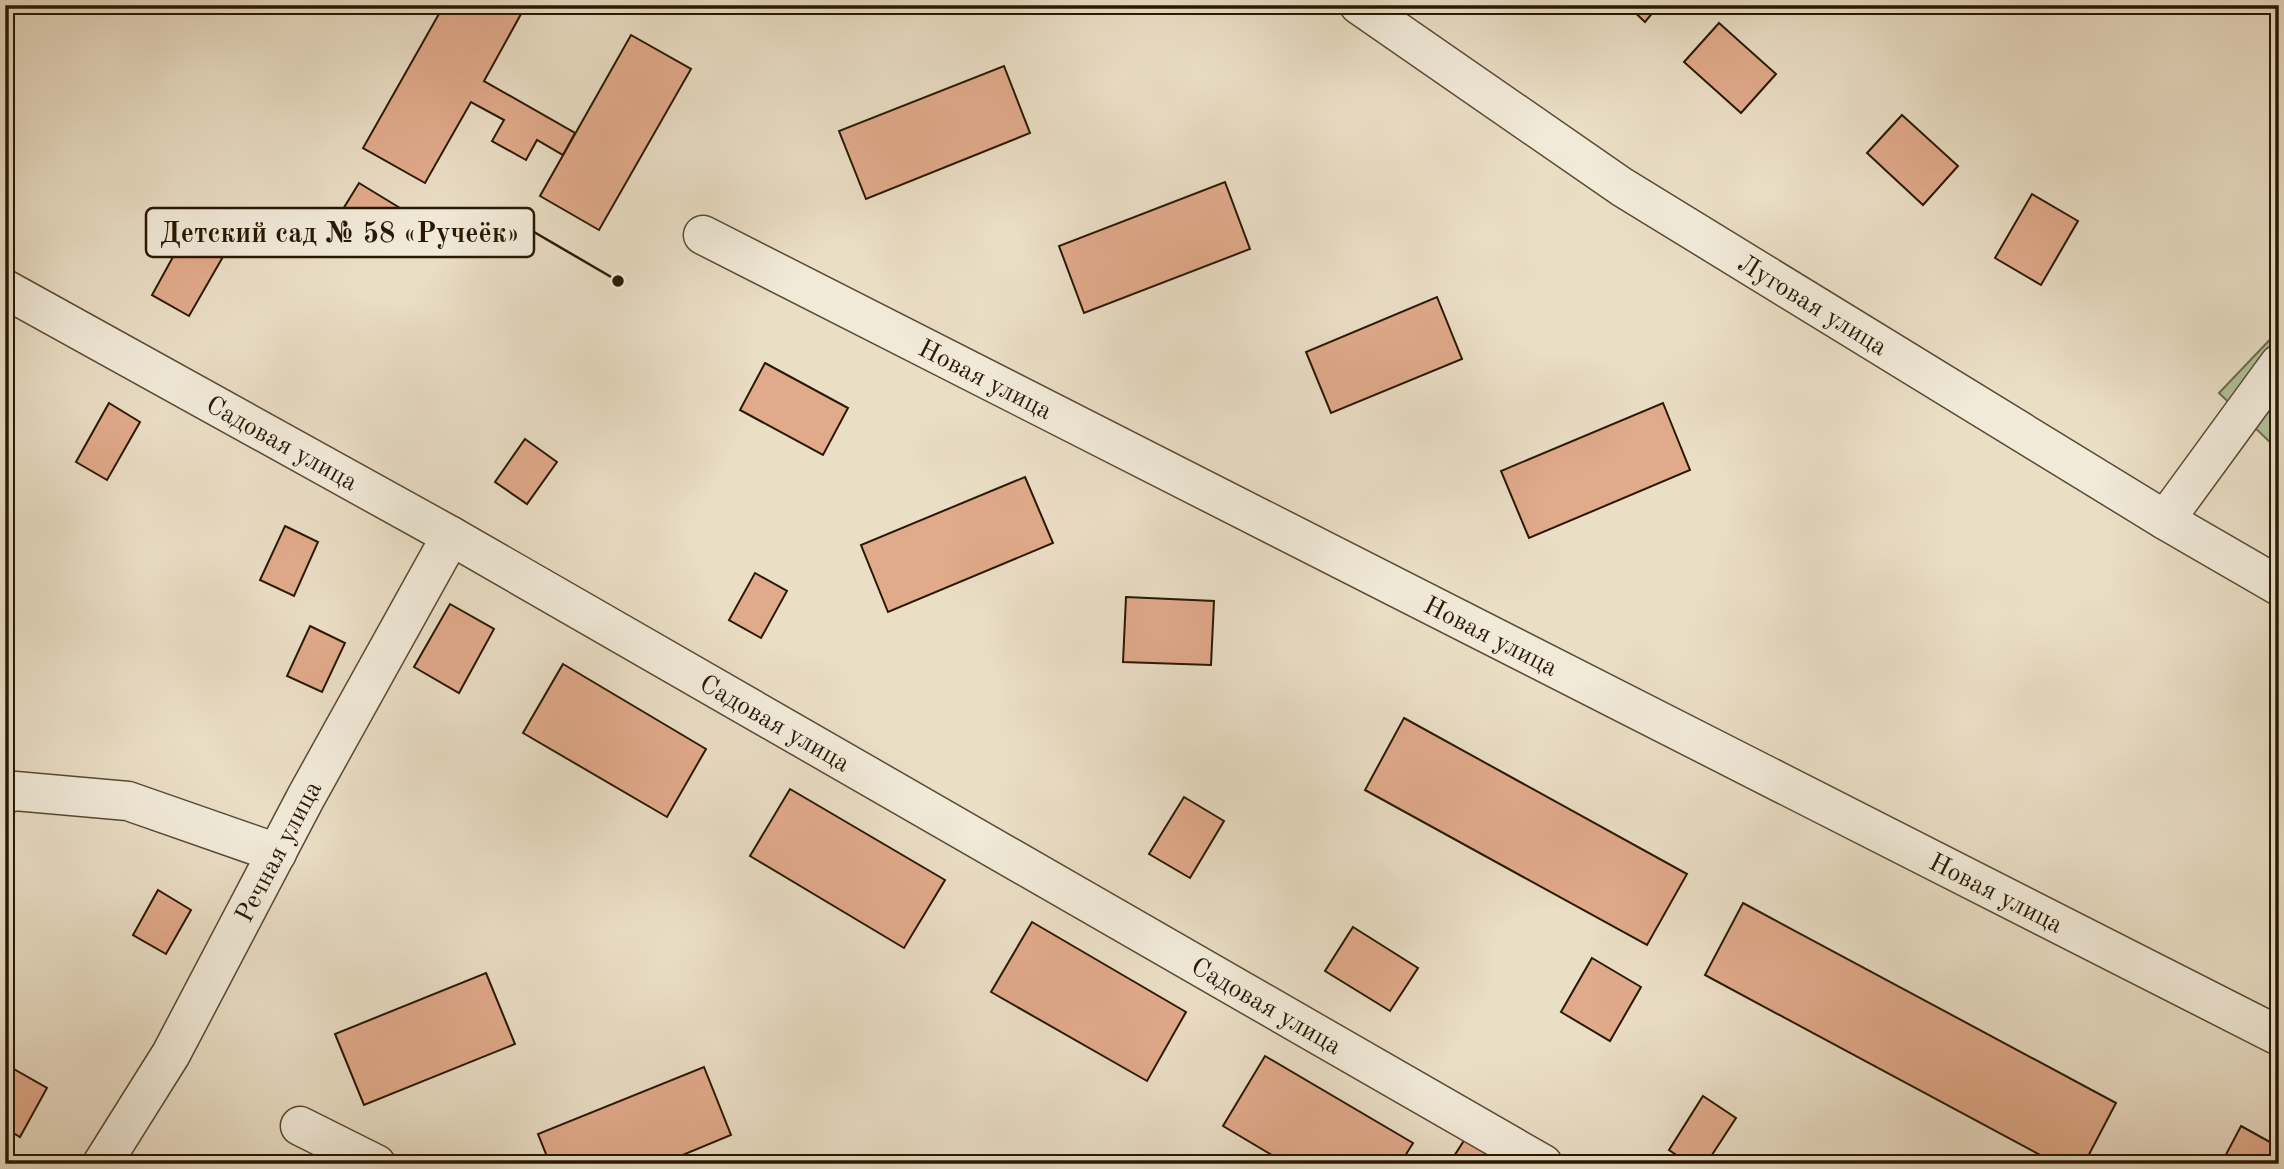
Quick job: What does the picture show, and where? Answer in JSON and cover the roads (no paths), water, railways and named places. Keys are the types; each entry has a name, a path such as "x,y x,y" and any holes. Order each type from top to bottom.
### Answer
{"street":[{"name":"Луговая улица","path":"1359,5 1622,187 2165,520 2279,586"},
{"name":"Новая улица","path":"703,235 2279,1036"},
{"name":"Садовая улица","path":"5,289 451,536 1543,1164"},
{"path":"2165,520 2279,364"},
{"name":"Речная улица","path":"102,1164 171,1054 277,853 451,536"},
{"path":"8,797 128,801 277,853"},
{"path":"300,1126 376,1164"}],"place":[{"name":"Детский сад № 58 «Ручеёк»","path":"618,281"}]}
